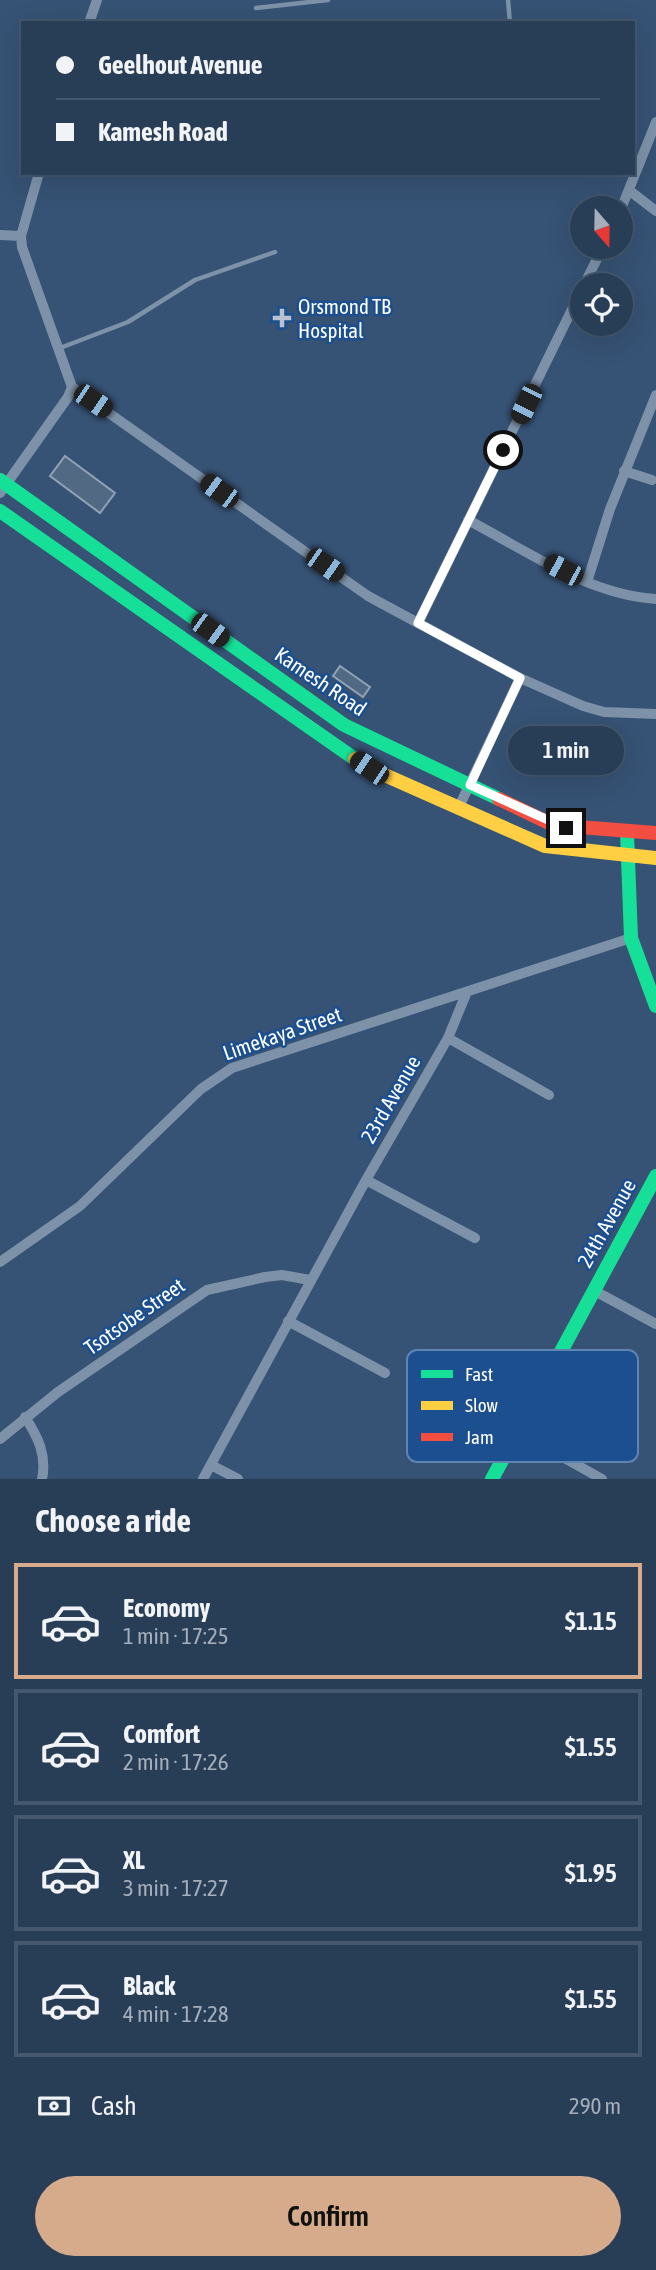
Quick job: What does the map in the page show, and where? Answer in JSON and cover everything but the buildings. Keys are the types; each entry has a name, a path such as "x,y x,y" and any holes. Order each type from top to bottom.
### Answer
{"main road":[{"name":"Kamesh Road","path":"2,486 344,725 553,825 656,833"},
{"name":"Kamesh Road","path":"0,511 369,768 545,846 626,857 656,858"},
{"path":"627,832 631,938 640,970 656,1006"},
{"name":"24th Avenue","path":"561,1350 656,1176"},
{"name":"24th Avenue","path":"492,1479 501,1462"}],"street":[{"path":"90,21 97,0"},
{"path":"628,196 656,121"},
{"path":"38,175 21,236 23,254 72,387 368,596 520,678 604,712 656,714"},
{"path":"630,191 656,211"},
{"path":"0,235 21,236"},
{"path":"418,623 570,312"},
{"path":"2,486 68,397 72,387"},
{"path":"587,582 624,471 656,395"},
{"path":"624,471 652,480"},
{"path":"468,520 587,582 629,597 656,598"},
{"path":"458,809 520,678"},
{"name":"Limekaya Street","path":"0,1262 80,1206 201,1089 221,1074 262,1058 466,994 631,938"},
{"name":"23rd Avenue","path":"203,1479 310,1280 448,1038 466,994"},
{"path":"448,1038 549,1096"},
{"path":"366,1180 475,1238"},
{"name":"Tsotsobe Street","path":"0,1439 25,1417 206,1290 282,1275 310,1280"},
{"name":"24th Avenue","path":"593,1290 656,1324"},
{"path":"288,1321 385,1373"},
{"path":"25,1417 38,1438 44,1457 42,1479"},
{"path":"572,1462 602,1479"},
{"path":"211,1465 238,1479"}],"lane":[{"path":"256,8 328,0"},
{"path":"508,0 510,21"},
{"path":"58,349 128,322 195,280 275,252"}],"traffic: fast":[{"path":"0,480 344,725 499,799"},
{"path":"0,511 355,759"},
{"path":"627,832 631,938 656,1006"},
{"path":"562,1350 656,1176"},
{"path":"492,1479 501,1462"}],"traffic: slow":[{"path":"355,759 369,768 545,846 656,858"}],"traffic: jam":[{"path":"499,799 553,825 656,833"}],"place":[{"name":"Orsmond TB Hospital","path":"282,318"}],"route":[{"path":"503,450 418,623 520,678 470,785 553,825 566,828"}]}
